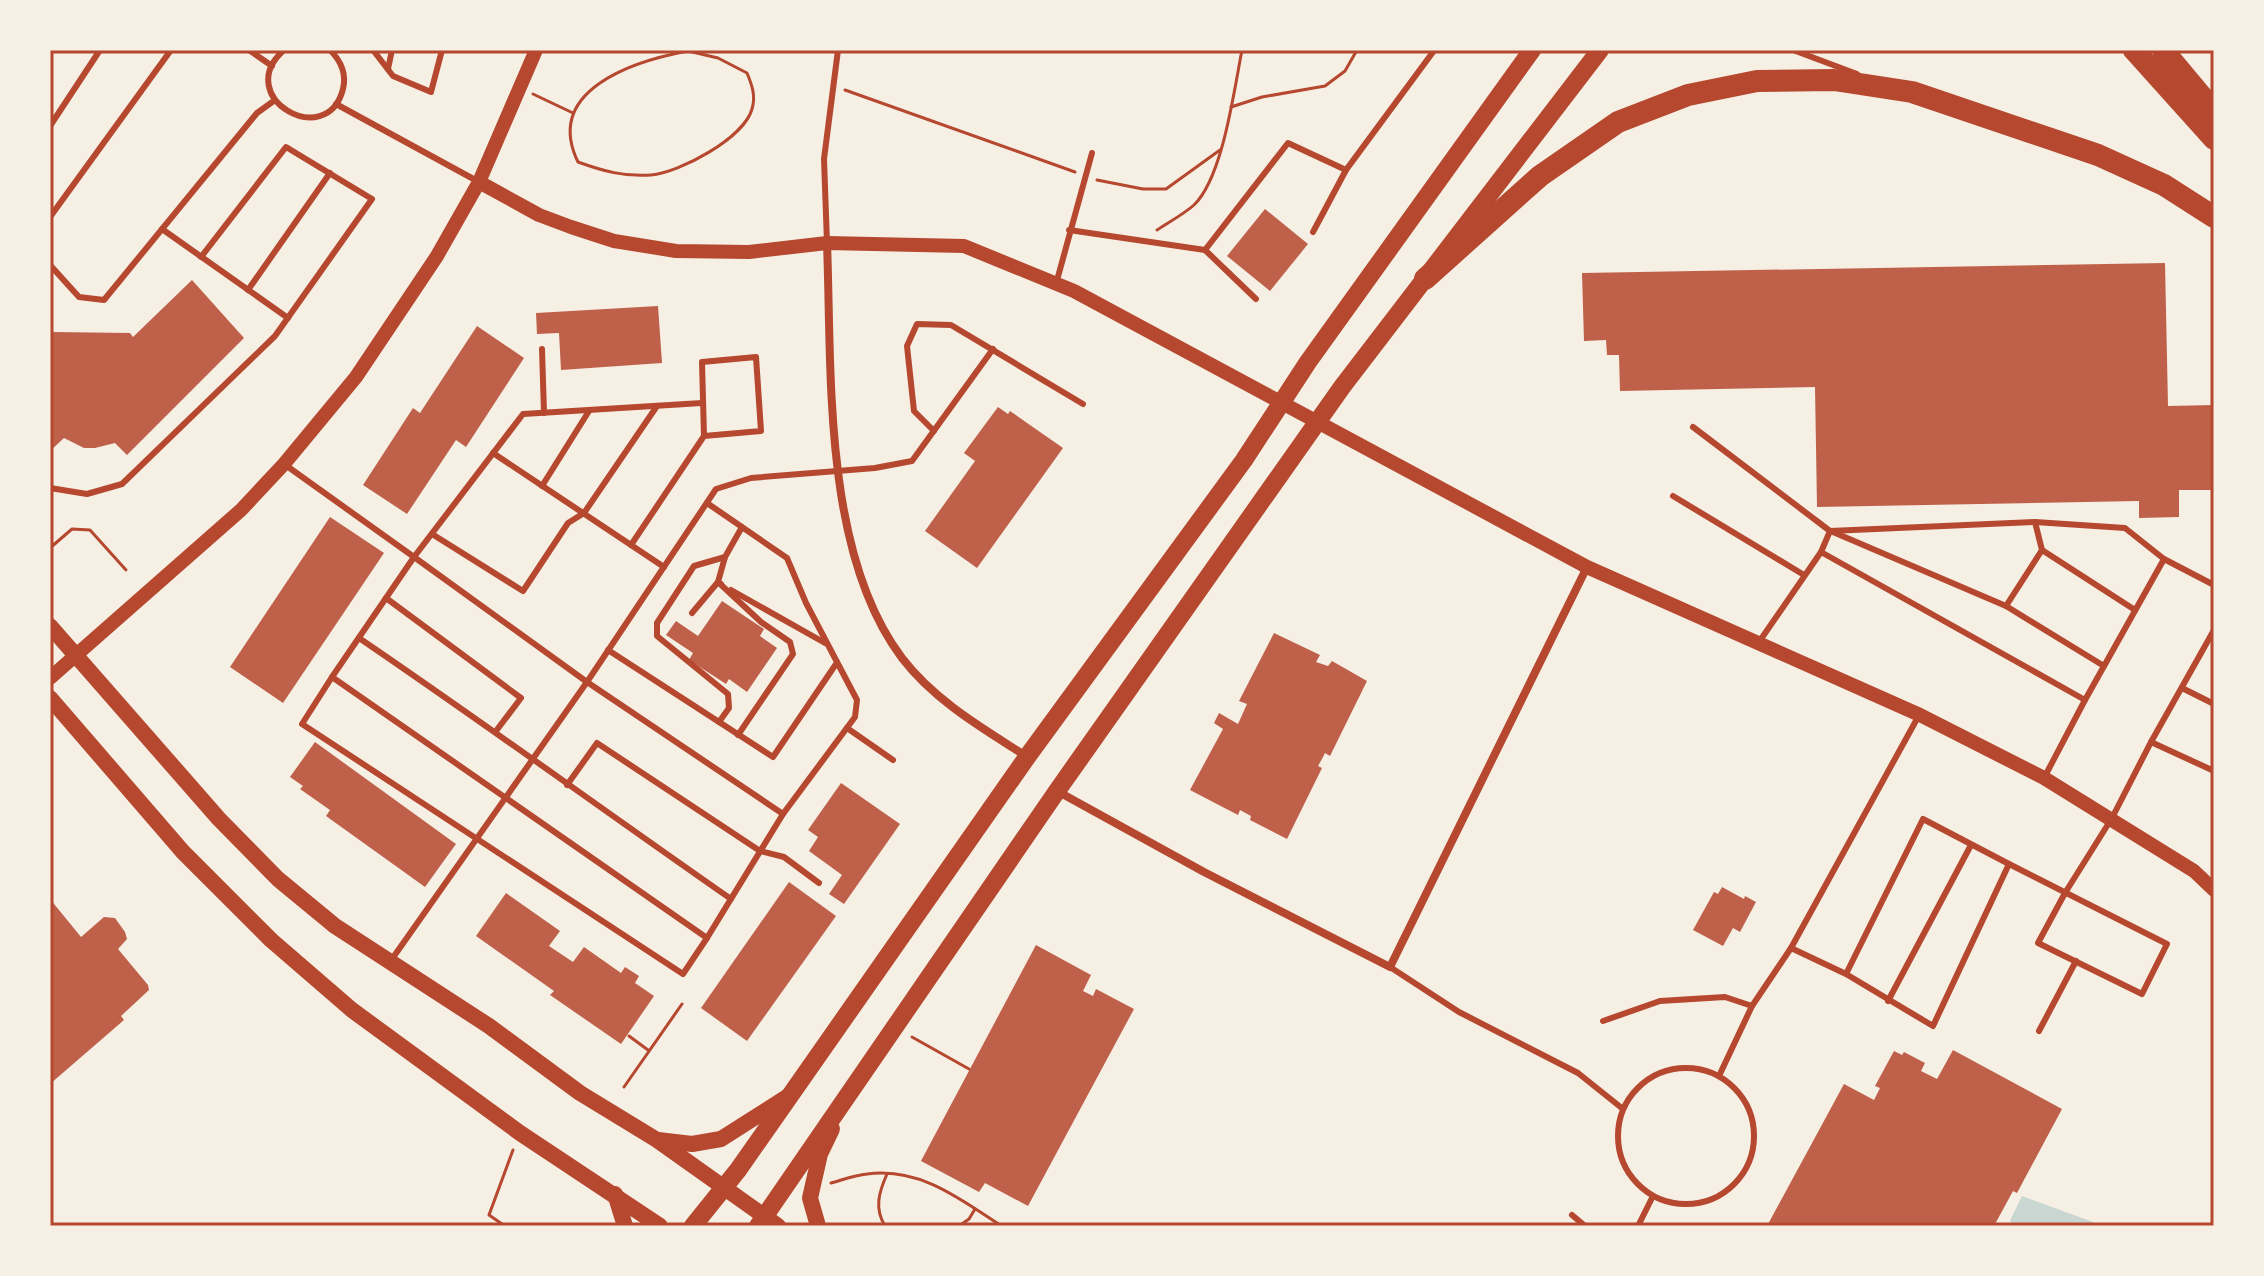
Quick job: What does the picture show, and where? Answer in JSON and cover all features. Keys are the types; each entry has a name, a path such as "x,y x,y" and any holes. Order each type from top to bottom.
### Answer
{"highway":[{"path":"2134,50 2214,139"},
{"path":"2163,50 2214,111"},
{"path":"1425,279 1553,167 1618,122 1688,95 1757,81 1834,80 1912,92 2098,155 2164,185 2214,217"}],"main road":[{"path":"693,1226 723,1189 1532,50"},
{"path":"50,626 219,819 278,879 335,926 489,1026 580,1093 657,1140 767,1223 845,1100 1057,791 1342,387 1600,50"},
{"path":"50,698 183,852 271,940 352,1010 520,1133 660,1226"},
{"path":"657,1140 692,1144 721,1139 787,1097"},
{"path":"818,1226 810,1198 820,1154 845,1100"},
{"path":"615,1194 625,1226"}],"street":[{"path":"50,678 241,510 284,464 356,377 437,256 479,182 536,50"},
{"path":"479,182 539,215 614,241 676,251 749,252 827,243 964,246 1074,291 1587,567 1920,715 2044,778 2194,871 2214,890"},
{"path":"827,243 837,473 853,553 870,600 902,658 966,718 1027,757"},
{"path":"1057,791 1204,872 1390,967 1587,567"}],"lane":[{"path":"50,126 100,50"},
{"path":"50,217 171,50"},
{"path":"249,50 272,66"},
{"path":"284,50 272,66 270,89 275,100 293,115 305,118 327,112 342,94 344,70 330,50"},
{"path":"373,50 393,76 431,92 442,50"},
{"path":"388,69 392,50"},
{"path":"827,243 824,159 838,50"},
{"path":"1793,50 1912,92"},
{"path":"1313,232 1346,170 1433,52"},
{"path":"50,265 79,297 104,300 257,113 275,100"},
{"path":"336,104 479,182"},
{"path":"1205,250 1288,143 1346,170"},
{"path":"50,488 87,494 122,484 275,336 372,199 286,147 201,257"},
{"path":"1056,284 1092,153"},
{"path":"248,290 330,173"},
{"path":"162,229 288,318"},
{"path":"1069,230 1205,250 1256,299"},
{"path":"934,431 914,411 907,346 917,324 951,325 1083,404"},
{"path":"542,349 544,413"},
{"path":"390,962 587,682 716,489 751,478 837,473 912,461 993,349"},
{"path":"631,545 704,436 702,362 756,357 761,431 704,436"},
{"path":"702,403 523,414 414,557 302,724 683,974 783,814 855,717 857,700 825,643 787,558 707,503"},
{"path":"432,534 523,591 568,523 584,513 657,406"},
{"path":"542,486 589,410"},
{"path":"1693,427 1830,531 2006,606 2104,666"},
{"path":"493,453 664,567"},
{"path":"284,464 587,682 783,814"},
{"path":"1673,496 1804,575"},
{"path":"1830,531 2035,522 2125,528 2164,559 2214,585"},
{"path":"2035,522 2042,550 2135,610"},
{"path":"692,613 718,582 725,557 742,527"},
{"path":"1759,642 1821,552 1830,531"},
{"path":"2006,606 2042,550"},
{"path":"1821,552 2085,700"},
{"path":"719,722 729,708 728,694 657,636 657,623 694,566 725,557"},
{"path":"2044,778 2164,559"},
{"path":"718,582 825,643"},
{"path":"718,582 761,622 790,642 793,654 738,735"},
{"path":"386,598 521,698 496,731"},
{"path":"1846,974 1923,819 1971,845 2065,893 2167,944 2142,994 2038,943 2065,893 2112,818 2214,630"},
{"path":"359,638 496,731 532,760 731,899"},
{"path":"2205,646 2214,650"},
{"path":"608,650 773,757 836,664"},
{"path":"332,677 707,938"},
{"path":"2182,688 2214,704"},
{"path":"1719,1076 1752,1006 1791,948 1920,715"},
{"path":"847,728 893,760"},
{"path":"2151,742 2214,771"},
{"path":"567,785 597,743 760,851 784,857 819,883"},
{"path":"1888,1001 1971,845"},
{"path":"1791,948 1846,974 1933,1026 2009,864"},
{"path":"2039,1031 2076,961"},
{"path":"1390,967 1459,1012 1578,1073 1623,1109"},
{"path":"1603,1021 1660,1001 1725,997 1752,1006"},
{"path":"1682,1068 1719,1076 1735,1090 1747,1107 1753,1128 1753,1149 1746,1169 1732,1186 1715,1198 1694,1204 1673,1203 1653,1196 1640,1186 1621,1159 1618,1134 1623,1109 1633,1093 1647,1080 1663,1072 1682,1068"},
{"path":"1638,1226 1653,1196"},
{"path":"1572,1215 1585,1226"}],"path":[{"path":"1143,240 1194,205 1206,188 1229,126 1242,50"},
{"path":"1231,107 1262,97 1325,86 1345,71 1357,50"},
{"path":"688,51 718,58 747,73 754,91 752,111 735,134 695,160 654,175 611,174 578,162 569,143 573,113 589,91 610,74 650,58 688,51"},
{"path":"832,86 1105,182 1143,189 1166,189 1220,150"},
{"path":"521,88 573,113"},
{"path":"50,548 72,529 90,530 126,570"},
{"path":"624,1087 682,1004"},
{"path":"895,1027 969,1069"},
{"path":"629,1036 649,1051"},
{"path":"505,1226 489,1215 520,1133"},
{"path":"825,1185 868,1173 912,1175 952,1193 1000,1225"},
{"path":"885,1226 878,1207 880,1190 887,1174"},
{"path":"959,1226 969,1219 975,1209"}],"shaded area":[{"path":"2022,1196 2104,1226 2014,1226 2010,1221"}],"building":[{"path":"1265,209 1308,244 1270,291 1227,256"},
{"path":"2165,263 2168,406 2214,405 2214,490 2179,490 2179,517 2139,518 2139,501 1817,507 1815,387 1620,391 1619,355 1607,355 1606,340 1584,341 1582,273"},
{"path":"192,280 244,338 127,455 115,443 84,448 64,438 50,451 50,328 54,332 130,333 133,337"},
{"path":"658,306 662,363 561,370 559,333 537,334 536,313"},
{"path":"477,326 524,358 466,447 456,440 407,514 363,485 413,408 420,413"},
{"path":"998,407 1008,414 1010,411 1063,448 977,568 925,531 975,461 964,453"},
{"path":"330,517 384,553 283,703 230,667"},
{"path":"722,601 764,629 760,636 777,648 747,692 729,679 726,684 689,660 693,653 666,635 676,621 698,636"},
{"path":"1274,633 1320,655 1316,662 1328,666 1332,661 1367,681 1330,756 1325,753 1318,766 1322,768 1287,839 1250,820 1251,816 1240,810 1238,815 1190,790 1223,729 1214,723 1219,713 1238,724 1247,704 1239,701"},
{"path":"315,742 456,844 425,887 326,816 330,810 300,789 303,786 290,777"},
{"path":"841,783 900,824 844,904 829,894 842,875 809,851 818,837 808,830"},
{"path":"789,882 836,916 747,1041 701,1008"},
{"path":"1722,887 1756,902 1740,932 1733,928 1723,946 1693,930 1714,892 1718,894"},
{"path":"506,893 560,931 549,946 573,962 584,947 621,973 625,967 639,976 635,983 654,996 621,1044 550,995 554,991 476,936"},
{"path":"50,899 81,937 104,917 115,918 127,939 118,949 149,990 121,1016 124,1020 50,1084"},
{"path":"1036,945 1091,975 1083,991 1093,996 1096,989 1134,1009 1028,1206 985,1183 979,1192 921,1161"},
{"path":"1953,1050 2062,1109 2017,1193 2013,1191 1994,1226 1767,1226 1844,1084 1874,1100 1880,1088 1875,1086 1894,1051 1902,1055 1904,1052 1925,1063 1921,1071 1937,1079"}]}
